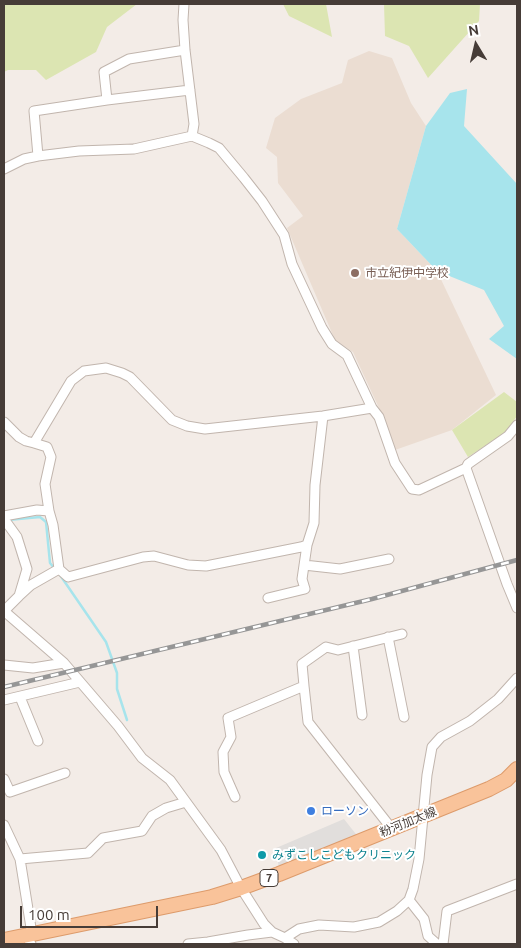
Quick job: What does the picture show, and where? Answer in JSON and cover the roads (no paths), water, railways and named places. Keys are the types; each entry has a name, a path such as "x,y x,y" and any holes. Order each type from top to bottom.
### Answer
{"main road":[{"name":"粉河加太線","path":"4,940 30,938 212,897 241,888 489,789 506,780 517,769"}],"street":[{"path":"184,4 183,20 194,124 192,136"},
{"path":"107,100 104,72 129,59 186,50"},
{"path":"38,156 34,111 190,90"},
{"path":"4,169 24,159 38,156 79,151 134,149 192,136 219,148 262,201 284,235 292,264 322,328 332,344 348,355 372,408 379,417 395,463 412,489 419,490 466,468 468,464 508,436 517,425"},
{"path":"34,442 71,381 84,370 106,368 122,373 130,377 172,420 187,426 205,429 323,416 372,408"},
{"path":"268,598 305,589 302,579 307,545 314,523 315,485 323,416"},
{"path":"4,422 19,437 46,447 51,457 46,484 48,511 53,525 59,569 68,577 142,557 154,556 206,566 307,545"},
{"path":"466,468 517,608"},
{"path":"19,596 27,569 17,537 4,518 37,510 48,511"},
{"path":"304,565 340,569 389,559"},
{"path":"59,569 31,585 4,611 64,663 118,726 142,758 170,780 221,850 241,888 264,924 272,932 294,944"},
{"path":"392,829 308,722 302,664 326,647 338,650 402,634"},
{"path":"388,637 404,717"},
{"path":"353,646 362,715"},
{"path":"4,665 33,668 64,663"},
{"path":"285,938 299,929 319,925 354,927 379,922 398,911 409,900 419,859 427,775 432,747 441,737 470,721 498,699 517,678"},
{"path":"4,700 80,682"},
{"path":"235,797 224,772 223,752 231,737 228,718 304,686"},
{"path":"20,696 38,741"},
{"path":"4,779 10,792 65,773"},
{"path":"20,859 88,853 103,838 142,831 152,816 166,808 186,802"},
{"path":"4,825 20,859 30,938"},
{"path":"443,944 447,911 517,884"},
{"path":"409,900 424,919 428,936 437,944"},
{"path":"188,944 272,932"}],"water":[{"path":"467,89 464,126 517,184 517,359 489,339 504,326 484,290 437,271 397,229 426,126 450,93"}],"waterway":[{"path":"8,520 40,517 46,522 50,563 55,569"},
{"path":"60,575 106,642 117,673 117,689 127,720"}],"railway":[{"path":"4,687 372,599 517,560"}],"place":[{"name":"市立紀伊中学校","path":"355,273"},
{"name":"ローソン","path":"311,811"},
{"name":"みずこしこどもクリニック","path":"262,855"}]}
